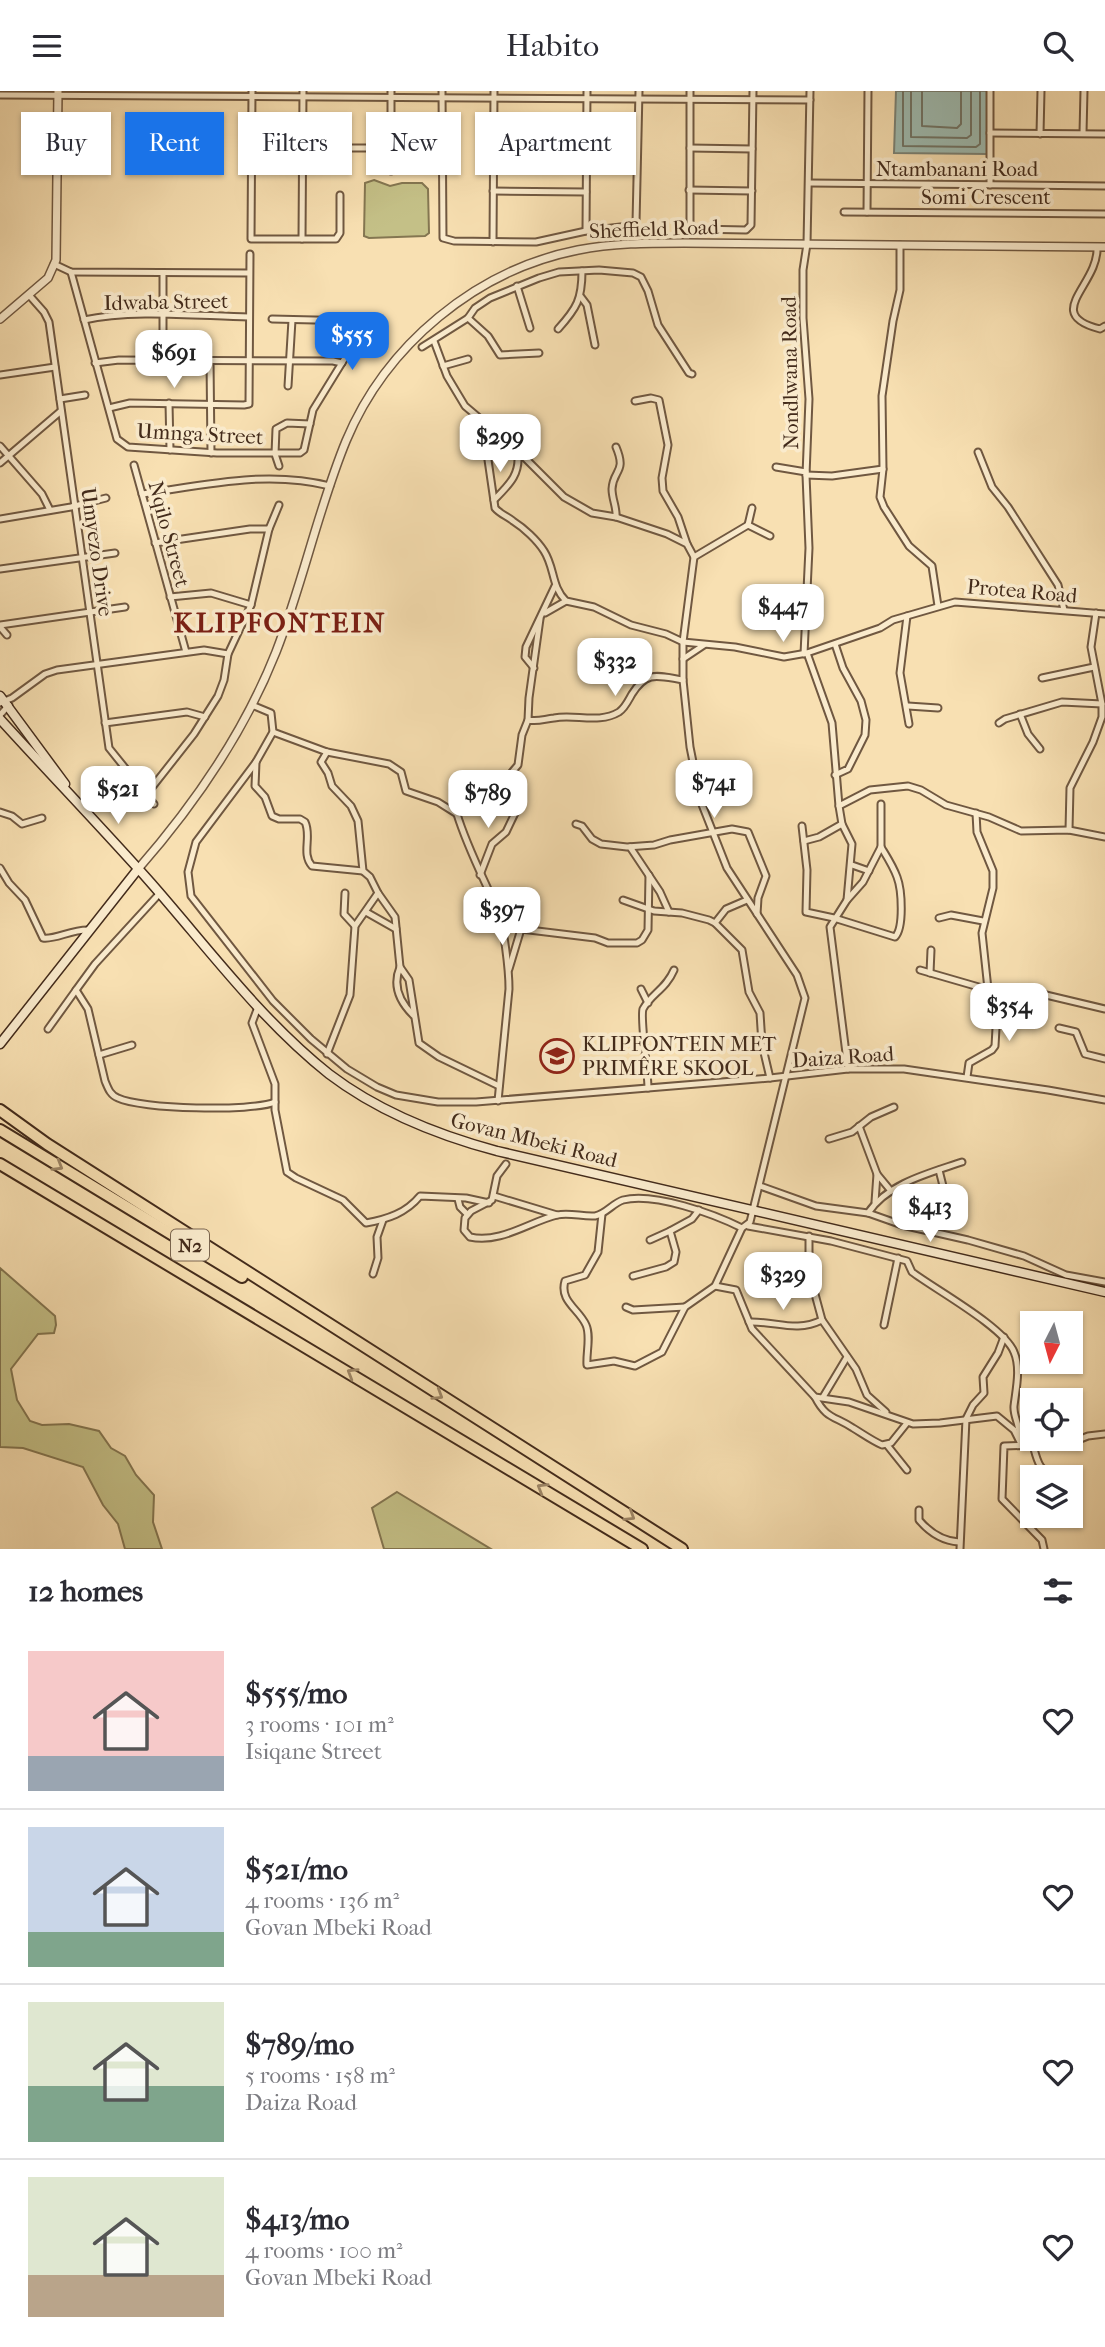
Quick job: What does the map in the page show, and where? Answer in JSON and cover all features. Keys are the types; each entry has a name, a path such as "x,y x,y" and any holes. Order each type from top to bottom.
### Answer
{"highway":[{"path":"0,1110 47,1145 310,1311 380,1359"},
{"name":"N2","path":"0,1130 380,1359 682,1549"},
{"name":"N2","path":"0,1165 642,1549"}],"main road":[{"name":"Govan Mbeki Road","path":"5,701 77,801"},
{"name":"Govan Mbeki Road","path":"0,717 290,1040 339,1081 387,1110 431,1131 497,1151 1105,1292"},
{"path":"0,1044 138,869"}],"street":[{"path":"587,91 587,112"},
{"path":"442,94 442,232 445,240 493,242 541,241 586,231 634,225 638,219 639,91"},
{"path":"690,91 689,221 696,229 748,229 751,225 753,91"},
{"name":"Nondlwana Road","path":"805,653 809,548 806,474 809,394 803,313 803,263 807,244 810,91"},
{"path":"867,212 868,91"},
{"path":"990,91 990,184"},
{"path":"1040,134 1041,91"},
{"path":"1083,134 1084,91"},
{"path":"0,319 51,274 54,264 57,93"},
{"path":"252,94 251,239 333,240 338,236 340,195"},
{"path":"303,94 303,112"},
{"path":"391,94 391,112"},
{"path":"0,95 442,94 587,99 810,100"},
{"path":"990,133 1105,134"},
{"path":"690,148 752,149"},
{"path":"302,239 303,175"},
{"path":"493,175 493,242"},
{"path":"586,175 586,231"},
{"name":"Ntambanani Road","path":"809,183 1105,185"},
{"path":"689,190 752,191"},
{"path":"493,191 586,192"},
{"name":"Somi Crescent","path":"844,212 1105,214"},
{"name":"Sheffield Road","path":"138,869 201,791 252,705 286,624 330,485 353,426 386,372 432,323 465,298 497,279 558,255 596,247 656,243 1101,247"},
{"path":"900,245 900,290 882,395 882,503 909,546 932,566 938,605"},
{"path":"1101,247 1094,268 1074,303 1073,313 1082,325 1100,329 1105,326"},
{"path":"109,408 130,403 248,404 250,254"},
{"path":"54,264 71,272 249,273"},
{"path":"558,329 569,319 581,297 582,271"},
{"path":"422,347 468,318 475,308 490,298 517,286 550,274 582,271 628,272 641,277 664,337 692,374"},
{"name":"Umnga Street","path":"71,272 117,439 122,445 211,453 300,453 304,450 310,424"},
{"path":"163,273 163,360"},
{"path":"517,286 530,328"},
{"name":"Umyezo Drive","path":"29,295 47,317 111,753 154,804"},
{"path":"581,297 587,305 595,345"},
{"name":"Idwaba Street","path":"84,320 101,316 249,317"},
{"path":"468,318 488,336 500,355 539,353"},
{"path":"272,319 362,323 364,327 313,410 310,424 288,423 276,429 275,454 279,467"},
{"path":"288,386 292,320"},
{"path":"434,341 459,398 568,501 592,513 616,517 667,534 687,544"},
{"path":"443,366 468,359"},
{"path":"95,363 119,360 291,360 342,363"},
{"path":"210,360 211,453"},
{"path":"0,375 55,367"},
{"path":"60,399 85,395"},
{"path":"602,1214 598,1252 590,1269 585,1275 563,1283 567,1299 587,1328 587,1365 610,1361 635,1366 655,1357 664,1349 685,1307 715,1286 754,1211 806,998 797,975 727,868 701,802 694,773 683,680 683,642 694,557 678,517 663,491 662,478 668,445 659,400 651,398 635,401"},
{"path":"169,403 170,450"},
{"path":"0,463 61,411"},
{"path":"457,814 469,804 495,792 518,765 522,735 528,720 542,616 566,601 555,586 552,569 543,550 521,527 495,508 487,453 495,432"},
{"path":"0,446 42,494 50,510"},
{"path":"615,447 621,463 620,472 612,487 616,517"},
{"path":"516,474 517,450"},
{"path":"978,452 992,487 1009,507 1058,585 1064,610"},
{"path":"494,501 516,474 531,464"},
{"name":"Nqilo Street","path":"134,465 186,652"},
{"path":"776,467 806,474 832,476 883,469"},
{"path":"142,494 261,478 299,479 330,485"},
{"path":"0,519 106,498"},
{"path":"146,795 205,717 221,688 228,654 251,605 269,529 279,505"},
{"path":"694,557 748,525 752,508"},
{"path":"748,525 770,536"},
{"path":"155,543 250,529 269,529"},
{"path":"0,569 115,553"},
{"path":"534,668 525,653 530,636 555,586"},
{"path":"170,597 211,593 251,605"},
{"name":"Protea Road","path":"566,601 594,607 624,622 666,634 683,642 735,647 784,657 835,644 880,628 906,615 961,601 1105,614"},
{"path":"7,635 0,626 125,607"},
{"path":"1069,830 1070,788 1098,729 1102,704 1091,647 1096,613"},
{"path":"906,615 900,673 908,706 909,724"},
{"path":"683,659 704,644"},
{"path":"835,644 843,668 864,710 866,728 848,769 835,775"},
{"path":"0,717 5,701 45,674 57,670 186,652 212,650 228,654"},
{"path":"805,653 832,723 839,806 842,824 852,843 852,865 846,900"},
{"path":"1042,678 1094,667"},
{"path":"528,720 540,722 558,717 593,719 611,715 625,706 638,684 646,678 659,676 683,680"},
{"path":"999,723 1062,702 1102,704"},
{"path":"252,705 271,713 273,732 327,752 389,764 401,772 407,792 438,802 457,814 498,910 509,972 498,1101"},
{"path":"908,706 938,708"},
{"path":"105,723 187,712 205,717"},
{"path":"1020,714 1028,734 1040,749"},
{"name":"Daiza Road","path":"273,732 256,762 196,842 188,872 188,887 197,905 273,1001 327,1054 359,1077 396,1095 439,1102 498,1101 786,1077 848,1069 904,1069 1105,1100"},
{"path":"327,752 321,762 332,786 351,806 358,821 363,871"},
{"path":"256,762 255,786 265,797 272,816 279,819 300,819 307,824 309,864 320,868 363,871 370,877 378,893 393,912 400,967 409,980 417,1038 426,1051 499,1086"},
{"path":"481,875 492,844 506,832 516,811 514,799 501,785"},
{"path":"839,806 870,790 901,786 916,788 946,805 976,813 1024,832 1069,830 1105,837"},
{"path":"848,1069 830,927 846,900 863,882 881,847 881,804"},
{"path":"0,812 12,816 22,824 41,818"},
{"path":"976,813 976,827 994,878 983,921 982,948 988,989"},
{"path":"576,824 582,826 592,839 601,844 630,847 738,829 750,835 766,876 758,898 757,914"},
{"path":"804,841 819,837 842,824"},
{"path":"802,826 807,870 806,912 834,918 886,936 898,936 901,916 899,881 881,847"},
{"path":"630,847 660,892 669,912"},
{"path":"852,865 869,871"},
{"path":"0,868 29,907 41,937 47,939 74,930 89,930"},
{"path":"498,910 521,929 592,938 608,943 632,944 646,936 649,926 649,875"},
{"path":"48,1029 95,964 160,893"},
{"path":"345,893 344,914 355,926"},
{"path":"327,1054 350,995 355,926 378,893"},
{"path":"623,900 649,909 690,914 715,923 738,946 744,956 749,992 760,1013 762,1044 770,1078"},
{"path":"715,923 726,909 747,900"},
{"path":"366,912 397,929"},
{"path":"939,918 951,915 983,921"},
{"path":"509,972 521,929"},
{"path":"930,973 931,950"},
{"path":"400,967 396,975 399,998 413,1015"},
{"path":"648,1088 642,1014 648,1003 668,983 674,969"},
{"path":"920,970 998,993 1021,989 1105,1009"},
{"path":"641,989 648,1003"},
{"path":"76,991 88,1009 110,1092 126,1102 231,1108 261,1107 275,1102"},
{"path":"967,1077 969,1063 994,1048 998,993"},
{"path":"258,1007 252,1023 274,1081 275,1102 288,1172 343,1200 377,1237"},
{"path":"1059,1028 1076,1032 1085,1054 1105,1059"},
{"path":"99,1055 132,1045"},
{"path":"829,1139 849,1133 872,1117 894,1107"},
{"path":"859,1126 877,1174 891,1191"},
{"path":"868,1213 875,1202 891,1191 916,1178 962,1162"},
{"path":"506,1164 497,1175 494,1196 489,1203 467,1214 464,1230 470,1237 514,1232 557,1215"},
{"path":"939,1170 944,1190"},
{"path":"875,1202 877,1174"},
{"path":"760,1186 816,1206 868,1213 902,1225 1024,1256 1066,1275 1105,1282"},
{"path":"366,1223 383,1220 409,1208 420,1196 489,1203"},
{"path":"494,1196 557,1215 594,1216 602,1214 619,1202 633,1199 659,1201 699,1210 745,1227 809,1236 908,1262 911,1271 995,1328 1014,1352 1017,1361 1014,1411 1020,1428 1019,1438"},
{"path":"458,1199 467,1214"},
{"path":"650,1240 692,1219 699,1210"},
{"path":"373,1274 377,1258 377,1237 383,1220"},
{"path":"633,1276 674,1262 676,1252 670,1231"},
{"path":"809,1236 809,1272 822,1320 858,1371 867,1395 890,1416"},
{"path":"884,1325 898,1258"},
{"path":"715,1286 736,1290 756,1333 819,1397 823,1410 833,1419 852,1427 871,1440 887,1445 907,1470"},
{"path":"626,1307 633,1310 685,1307"},
{"path":"749,1322 769,1322 799,1328 822,1320"},
{"path":"960,1549 967,1419 973,1405 985,1391 983,1377 998,1353 1004,1337"},
{"path":"819,1397 847,1357"},
{"path":"819,1397 849,1402 907,1423 921,1425 1000,1417 1019,1438"},
{"path":"887,1445 907,1423"},
{"path":"1083,1438 1105,1434"},
{"path":"1020,1446 1004,1446 1001,1495 1010,1509 1042,1540 1044,1549"},
{"path":"919,1510 919,1520 927,1529 943,1539 959,1542"}],"shaded area":[{"path":"374,180 390,186 422,183 428,189 429,233 425,236 364,236 365,183"},
{"path":"0,1268 55,1316 54,1333 38,1334 11,1369 17,1400 30,1421 42,1425 69,1424 99,1431 111,1448 125,1456 136,1475 154,1495 153,1522 162,1549 125,1549 118,1524 103,1505 83,1467 23,1448 0,1447"},
{"path":"397,1492 491,1549 384,1549 372,1508"}],"water":[{"path":"896,91 987,91 987,154 894,153"}],"place":[{"name":"KLIPFONTEIN MET PRIMÊRE SKOOL","path":"557,1056"}],"district":[{"name":"KLIPFONTEIN","path":"280,622"}]}
